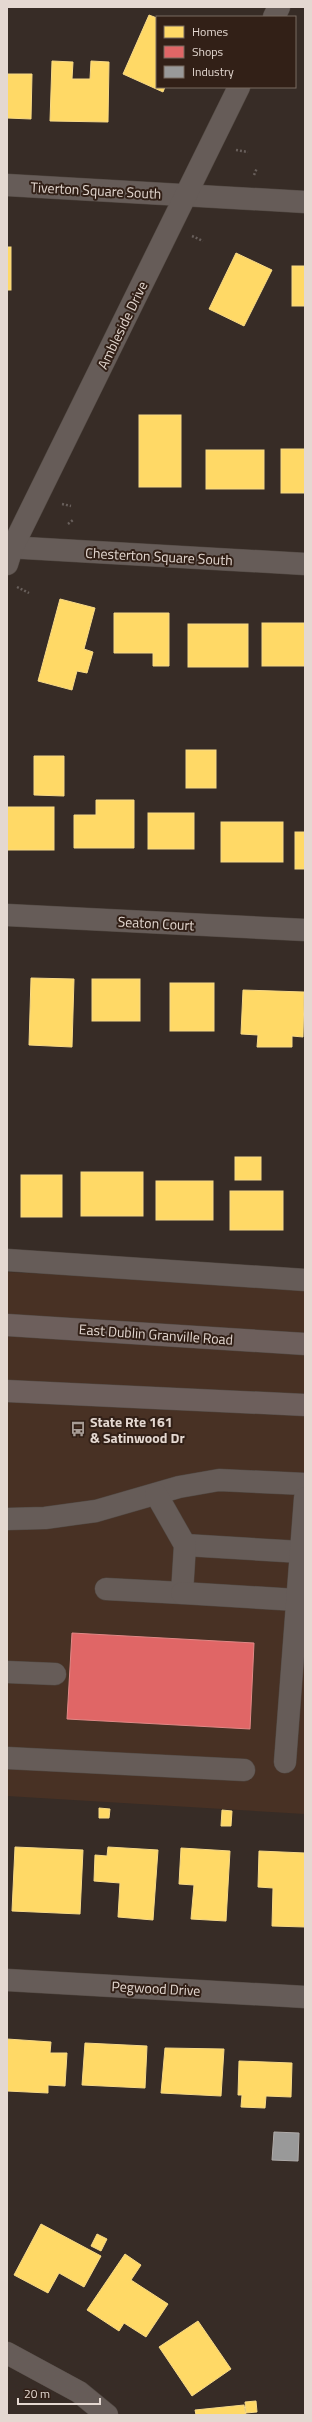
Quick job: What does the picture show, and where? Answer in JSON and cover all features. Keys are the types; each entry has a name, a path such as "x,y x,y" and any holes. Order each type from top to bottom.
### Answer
{"main road":[{"name":"East Dublin Granville Road","path":"7,1324 305,1344"},
{"path":"7,1391 305,1405"}],"street":[{"path":"274,16 279,7"},
{"name":"Ambleside Drive","path":"9,553 239,88"},
{"name":"Tiverton Square South","path":"7,185 305,202"},
{"name":"Chesterton Square South","path":"9,553 305,564"},
{"name":"Seaton Court","path":"7,915 305,930"},
{"path":"7,1260 305,1280"},
{"path":"7,1519 45,1518 96,1512 179,1487 219,1480 305,1484"},
{"path":"156,1494 185,1545 182,1593"},
{"path":"286,1762 305,1498"},
{"path":"185,1545 301,1552"},
{"path":"106,1590 297,1600"},
{"path":"7,1672 55,1674"},
{"path":"7,1758 244,1770"},
{"name":"Pegwood Drive","path":"7,1980 305,1996"},
{"path":"7,2353 78,2392 107,2415"}],"path":[{"path":"235,150 248,152"},
{"path":"192,236 203,241"},
{"path":"61,504 71,506"},
{"path":"68,524 73,520"},
{"path":"17,587 29,593"}],"shaded area":[{"path":"7,1272 305,1286 305,1814 7,1796"}],"building: Homes":[{"path":"149,15 156,18 156,88 165,88 163,92 123,74"},
{"path":"52,61 73,62 72,79 90,79 91,61 109,62 108,122 50,121"},
{"path":"7,74 32,74 31,119 7,118"},
{"path":"7,247 11,247 11,290 7,290"},
{"path":"236,253 272,270 244,326 209,309"},
{"path":"292,266 305,266 305,306 292,306"},
{"path":"139,415 181,415 181,487 139,487"},
{"path":"281,449 305,449 305,493 281,493"},
{"path":"206,450 264,450 264,489 206,489"},
{"path":"60,599 95,608 84,649 93,652 87,673 77,671 72,690 38,681"},
{"path":"114,613 169,613 169,666 153,666 153,653 114,653"},
{"path":"262,623 305,623 305,666 262,666"},
{"path":"188,624 248,624 248,667 188,667"},
{"path":"186,750 216,750 216,788 186,788"},
{"path":"34,756 64,756 64,796 34,795"},
{"path":"96,800 134,800 134,848 74,848 74,815 96,815"},
{"path":"7,807 54,807 54,850 7,850"},
{"path":"148,813 194,813 194,849 148,849"},
{"path":"221,822 283,822 283,862 221,862"},
{"path":"295,832 305,832 305,869 295,869"},
{"path":"31,978 74,979 72,1047 29,1045"},
{"path":"92,979 140,979 140,1021 92,1021"},
{"path":"170,983 214,983 214,1031 170,1031"},
{"path":"243,990 304,992 303,1037 292,1036 292,1047 257,1047 258,1035 241,1034"},
{"path":"235,1157 261,1157 261,1180 235,1180"},
{"path":"81,1172 143,1172 143,1216 81,1216"},
{"path":"21,1175 62,1175 62,1217 21,1217"},
{"path":"156,1181 213,1181 213,1220 156,1220"},
{"path":"230,1191 283,1191 283,1230 230,1230"},
{"path":"99,1808 110,1809 109,1818 99,1818"},
{"path":"222,1810 232,1811 231,1826 221,1826"},
{"path":"15,1847 83,1850 80,1914 12,1911"},
{"path":"108,1847 158,1850 153,1920 118,1917 120,1883 94,1881 95,1855 107,1856"},
{"path":"181,1848 230,1851 226,1921 191,1919 194,1885 179,1884"},
{"path":"259,1851 305,1853 305,1927 272,1926 273,1888 258,1887"},
{"path":"7,2039 51,2042 50,2053 67,2053 65,2086 48,2085 48,2093 7,2091"},
{"path":"85,2043 147,2046 145,2088 82,2085"},
{"path":"165,2048 224,2049 221,2096 161,2093"},
{"path":"239,2061 292,2063 291,2097 266,2096 265,2108 241,2107 242,2095 238,2095"},
{"path":"41,2224 101,2256 84,2287 59,2273 48,2293 14,2275"},
{"path":"97,2234 107,2239 101,2251 91,2246"},
{"path":"125,2254 141,2265 131,2280 168,2304 146,2337 124,2323 119,2331 87,2310"},
{"path":"198,2321 231,2369 192,2396 159,2347"},
{"path":"256,2401 257,2412 246,2413 245,2402"},
{"path":"244,2405 246,2415 196,2415 195,2410"}],"building: Shops":[{"path":"72,1633 254,1643 250,1729 67,1719"}],"building: Industry":[{"path":"274,2132 299,2133 298,2161 272,2160"}],"place":[{"name":"State Rte 161 & Satinwood Dr","path":"78,1429"}]}
